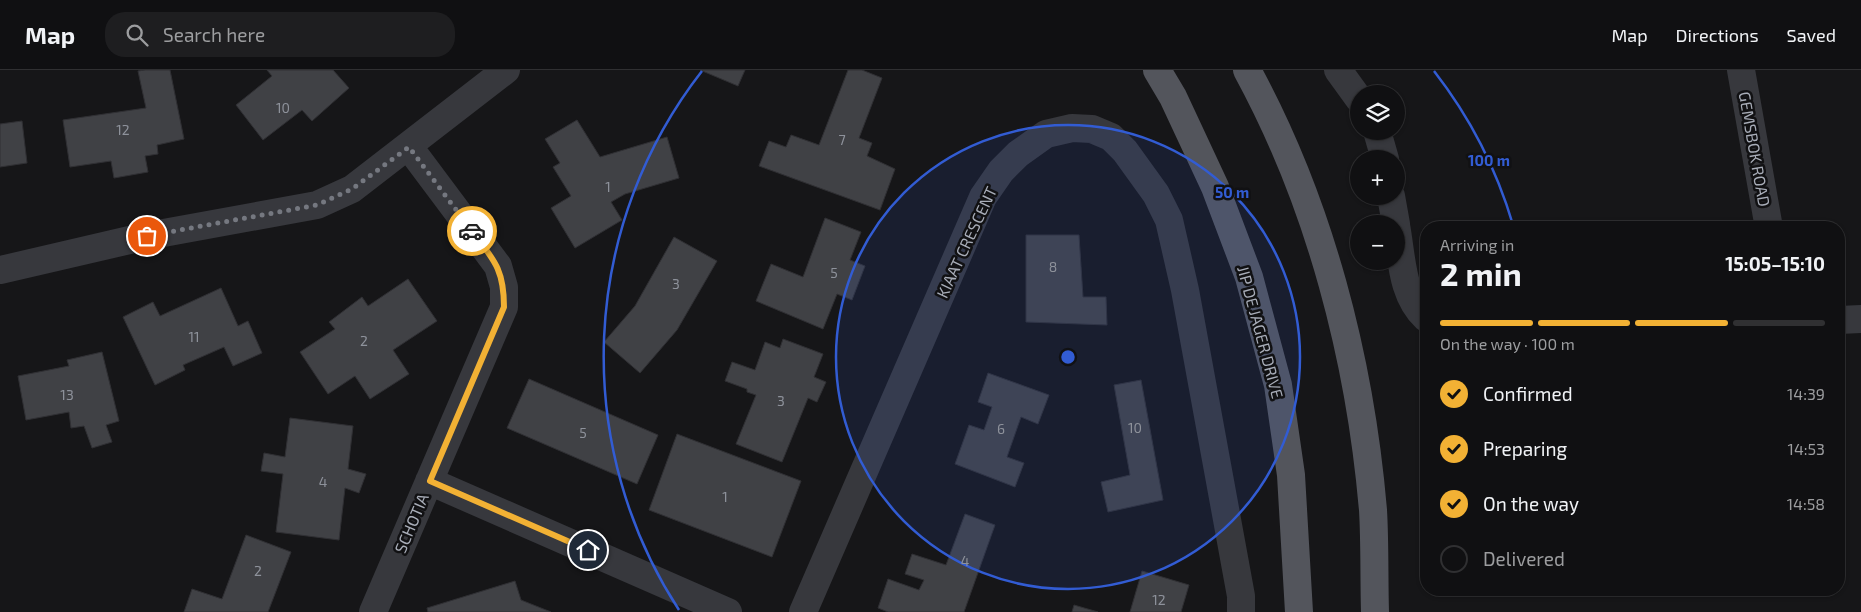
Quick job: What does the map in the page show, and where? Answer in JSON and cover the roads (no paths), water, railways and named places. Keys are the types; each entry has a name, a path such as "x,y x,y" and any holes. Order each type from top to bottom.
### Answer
{"main road":[{"name":"JIP DE JAGER DRIVE","path":"1157,70 1173,96 1218,196 1249,277 1278,385 1291,475 1299,612"},
{"path":"1247,70 1296,175 1336,295 1358,402 1373,511 1375,612"}],"street":[{"path":"0,270 147,236 317,205 352,189 409,147 506,70"},
{"path":"1338,70 1350,87"},
{"name":"GEMSBOK ROAD","path":"1741,70 1768,221"},
{"name":"KIAAT CRESCENT","path":"803,612 984,197 1001,171 1018,154 1046,134 1072,128 1092,129 1111,138 1125,151 1156,194 1169,220 1187,299 1241,596 1241,612"},
{"name":"SCHOTIA","path":"373,612 504,307 504,287 498,266 409,147"},
{"path":"1404,270 1407,290 1412,302 1420,311"},
{"path":"1845,320 1861,319"},
{"path":"430,481 728,612"}]}
